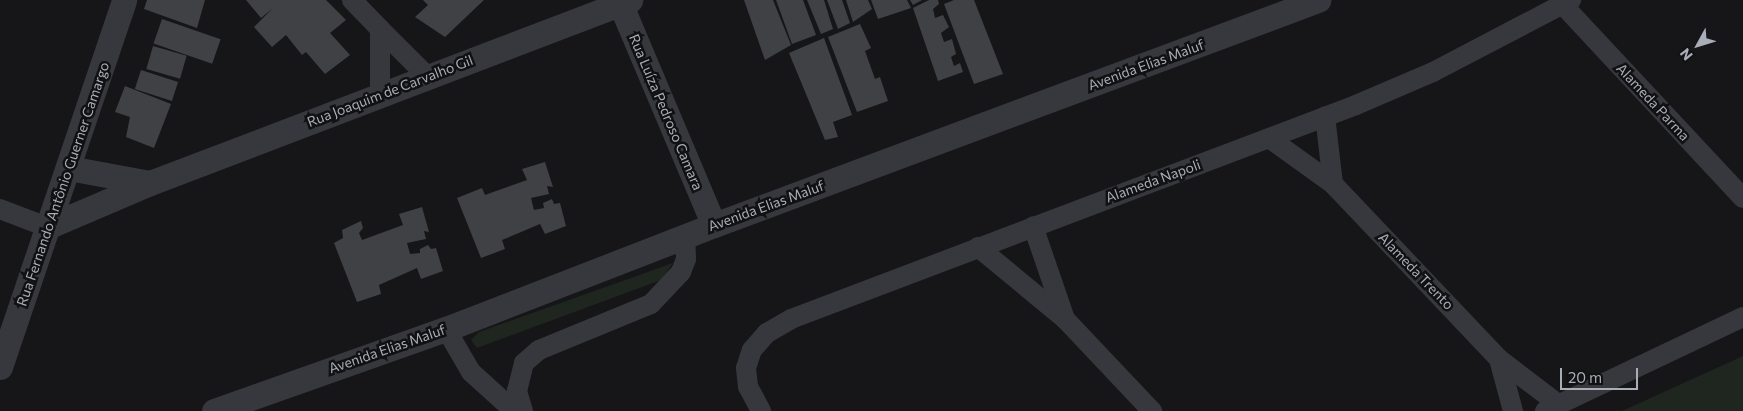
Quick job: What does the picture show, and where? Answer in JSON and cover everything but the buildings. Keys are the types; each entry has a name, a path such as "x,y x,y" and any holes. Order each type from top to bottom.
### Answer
{"street":[{"name":"Rua Fernando Antônio Guerner Camargo","path":"0,367 124,0"},
{"path":"352,0 428,77"},
{"name":"Avenida Elias Maluf","path":"214,411 446,329 714,225 1318,0"},
{"name":"Rua Luíza Pedroso Camara","path":"623,1 714,225"},
{"name":"Rua Joaquim de Carvalho Gil","path":"47,227 150,183 623,1"},
{"name":"Alameda Napoli","path":"761,411 748,387 746,368 752,350 767,333 791,319 1269,138 1433,72 1567,3"},
{"name":"Alameda Parma","path":"1567,3 1743,198"},
{"path":"380,29 380,95"},
{"path":"1324,116 1333,184"},
{"name":"Alameda Trento","path":"1269,138 1333,184 1499,358 1551,407"},
{"path":"68,168 150,183"},
{"path":"0,209 47,227"},
{"path":"1033,226 1065,319"},
{"path":"523,411 517,391 524,363 539,350 651,304 671,287 681,272 686,259 685,236"},
{"path":"978,247 1065,319 1152,411"},
{"path":"1551,407 1743,317"},
{"path":"446,329 471,372 514,411"},
{"name":"Alameda Trento","path":"1499,358 1513,411"}],"shaded area":[{"path":"673,263 661,280 477,348 471,340 479,332"},
{"path":"1743,356 1743,411 1622,411"}]}
